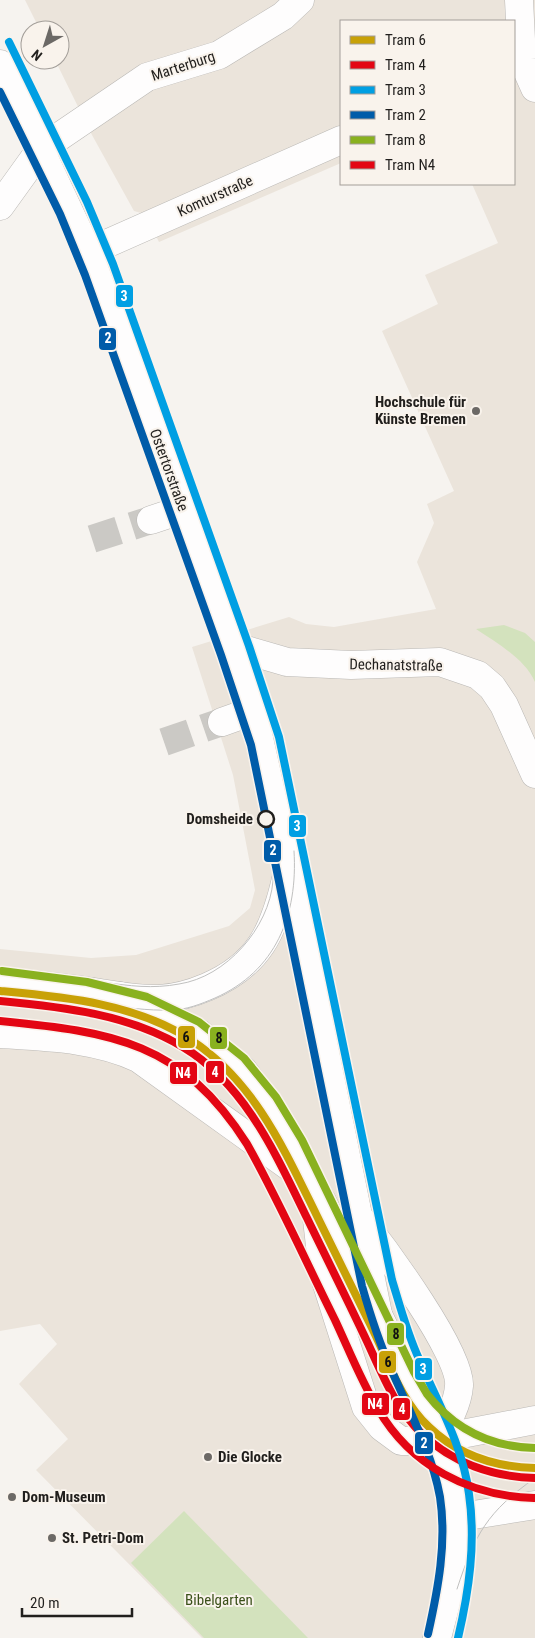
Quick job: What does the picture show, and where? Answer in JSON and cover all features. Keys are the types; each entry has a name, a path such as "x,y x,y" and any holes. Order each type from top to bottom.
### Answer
{"street":[{"name":"Marterburg","path":"41,149 148,77 219,54 283,16 300,0"},
{"path":"519,0 518,60 535,88"},
{"name":"Ostertorstraße","path":"0,64 88,252 184,509 253,712 288,873 357,1215"},
{"name":"Komturstraße","path":"88,252 340,140"},
{"path":"0,206 41,149"},
{"path":"151,520 184,509"},
{"name":"Dechanatstraße","path":"229,645 287,662 351,664 440,662 478,675 492,687 504,705 535,774"},
{"path":"222,722 253,712"},
{"path":"0,981 120,996 170,998 200,990 230,977 251,959 269,932 281,902 288,873"},
{"path":"120,996 157,1010 200,1034 243,1070 274,1113 314,1184 436,1438 452,1494 456,1537 454,1567 437,1638"},
{"path":"0,1034 91,1042 122,1050 138,1058 357,1215 415,1294 455,1363 460,1385 454,1405 436,1438"},
{"path":"314,1184 322,1272 366,1407 382,1427 401,1441 425,1441 535,1420"},
{"path":"357,1215 378,1314 366,1342 359,1386"},
{"path":"455,1518 535,1506"}],"shaded area":[{"path":"25,0 535,0 535,1638 202,1638 36,1470 68,1439 19,1384 57,1344 40,1324 0,1331 0,949 91,958 136,955 229,926 250,908 255,890 233,775 192,647 289,617 306,624 334,627 436,609 417,562 434,523 427,504 454,491 382,331 438,304 425,275 498,243 472,185 515,185 515,20 340,20 340,163 159,242 145,214 134,211 92,135 60,70 70,70 70,20 35,20"}],"green space":[{"path":"504,625 525,633 535,642 535,682 525,666 476,629"},
{"name":"Bibelgarten","path":"184,1511 308,1638 204,1638 131,1563"}],"tunnel":[{"path":"92,539 151,520"},
{"path":"164,742 222,722"}],"tram line":[{"name":"3","path":"9,42 87,202 113,264 249,646 279,737 392,1280 411,1339 456,1442 466,1476 472,1531 468,1585 458,1638"},
{"name":"2","path":"0,92 60,214 85,275 221,655 251,745 362,1286 383,1349 432,1464 440,1497 442,1549 438,1583 428,1634"},
{"path":"103,982 141,986 179,984 213,972 228,961 242,948 254,932 270,899 273,881 272,843"},
{"path":"102,1005 154,1010 188,1008 215,998 236,987 254,973 268,956 279,938 287,919 292,897 294,851"},
{"name":"8","path":"2,971 87,982 147,997 199,1022 244,1058 276,1097 302,1140 414,1372 427,1394 449,1417 475,1434 503,1444 535,1448"},
{"name":"6","path":"0,991 74,999 123,1010 169,1028 191,1040 213,1057 233,1075 250,1096 279,1141 366,1315 396,1381 419,1417 440,1437 478,1458 506,1465 535,1468"},
{"name":"4","path":"0,1001 71,1009 118,1020 162,1036 183,1047 205,1063 225,1081 242,1101 271,1146 388,1386 412,1423 434,1444 460,1460 504,1475 535,1478"},
{"name":"N4","path":"0,1021 40,1025 111,1038 142,1048 170,1063 197,1083 222,1110 247,1144 335,1320 366,1388 392,1429 407,1447 425,1462 444,1474 465,1484 487,1491 510,1496 534,1498"},
{"path":"457,1589 470,1553 485,1526 505,1502 535,1478"}],"place":[{"name":"Hochschule für Künste Bremen","path":"476,411"},
{"name":"Domsheide","path":"266,819"},
{"name":"Die Glocke","path":"208,1457"},
{"name":"Dom-Museum","path":"12,1497"},
{"name":"St. Petri-Dom","path":"52,1538"}]}
